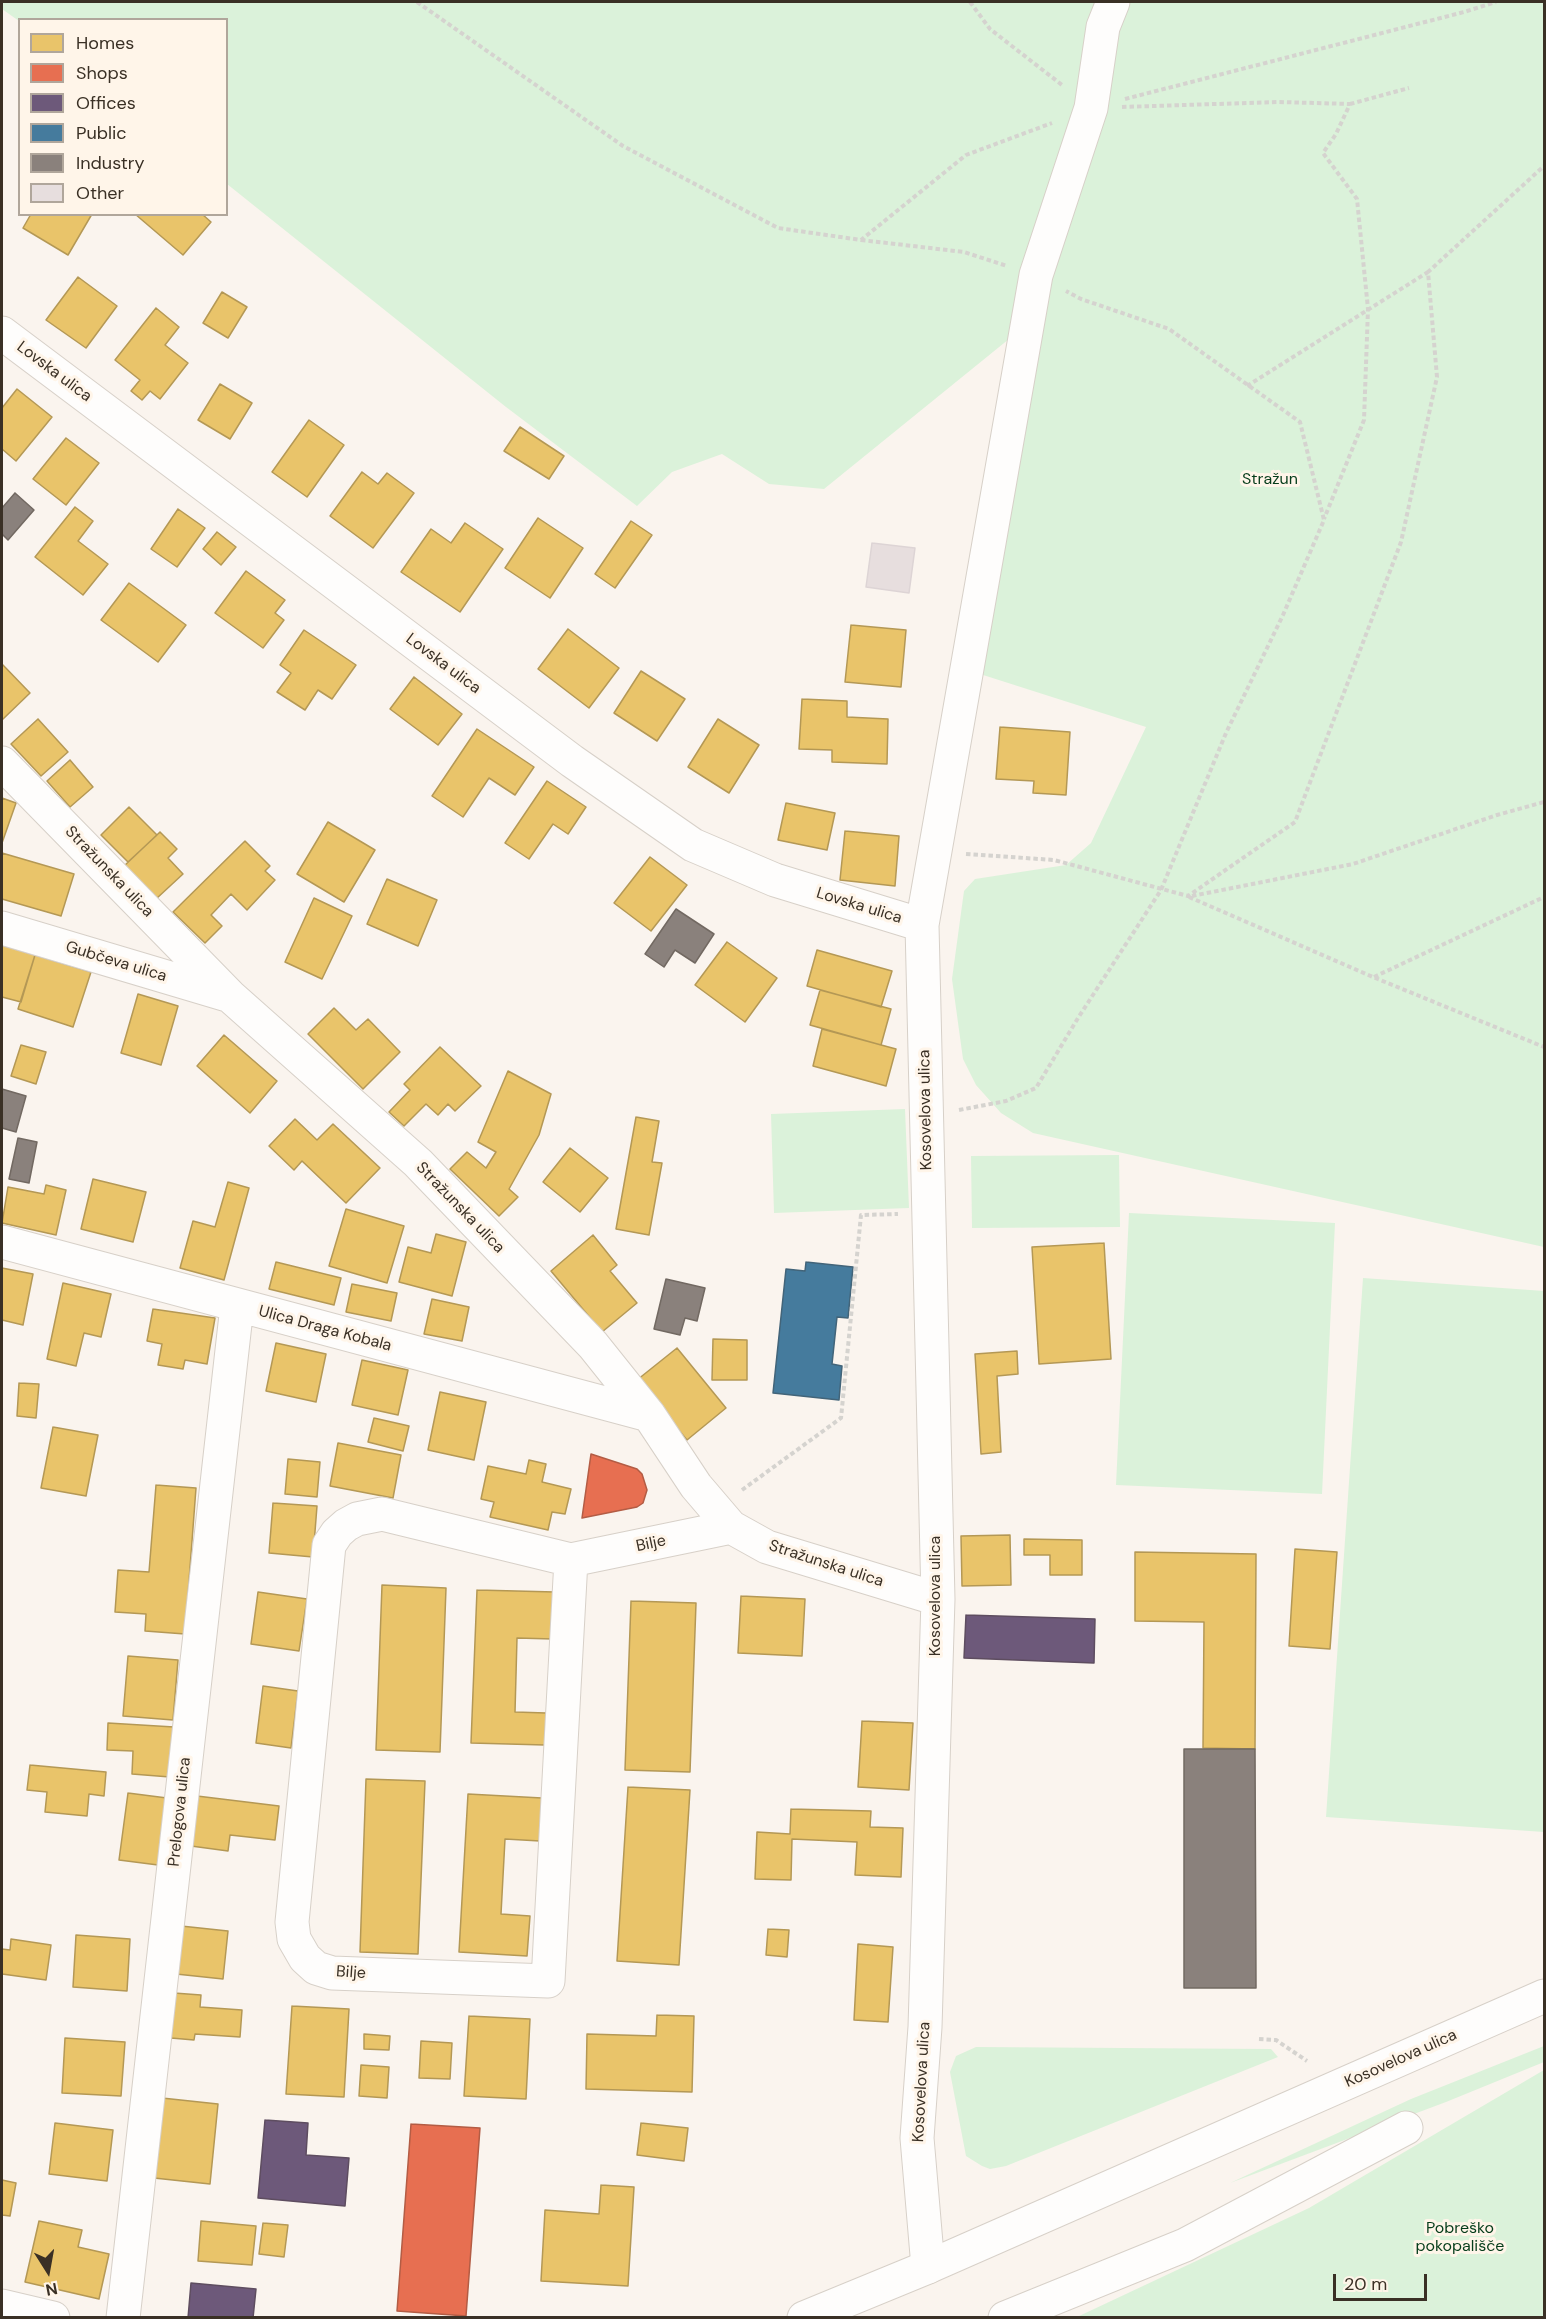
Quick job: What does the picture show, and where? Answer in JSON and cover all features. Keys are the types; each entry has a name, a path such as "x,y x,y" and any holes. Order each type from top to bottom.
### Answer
{"street":[{"name":"Kosovelova ulica","path":"928,2267 917,2138 925,2027 938,1599 922,925 1036,275 1091,108 1103,27 1113,2"},
{"name":"Lovska ulica","path":"2,333 572,760 693,845 775,880 922,925"},
{"name":"Stražunska ulica","path":"2,763 230,996 418,1163 593,1345 649,1415 696,1486 724,1518 767,1547 938,1599"},
{"name":"Gubčeva ulica","path":"2,928 230,996"},
{"name":"Ulica Draga Kobala","path":"2,1242 649,1415"},
{"name":"Prelogova ulica","path":"123,2318 237,1306"},
{"name":"Bilje","path":"571,1560 548,1981 332,1973 316,1968 304,1958 294,1938 292,1922 329,1545 338,1533 357,1519 382,1514 571,1560 724,1518"},
{"name":"Kosovelova ulica","path":"804,2318 928,2267 1545,1996"},
{"path":"1005,2318 1185,2245 1406,2128"},
{"path":"2,2306 53,2318"}],"path":[{"path":"417,2 623,146 778,228 964,252 1036,275 1081,299 1169,329 1300,422 1324,520"},
{"path":"970,2 990,29 1091,108 1278,102 1350,104 1409,88"},
{"path":"861,240 966,155 1091,108 1496,2"},
{"path":"927,1111 962,1110 1006,1101 1036,1088 1078,1018 1161,890 1226,733 1283,615 1324,520 1364,420 1368,309 1357,199 1323,153 1336,134 1350,104"},
{"path":"1247,386 1428,272 1545,166"},
{"path":"1188,896 1295,822 1401,542 1437,377 1428,272"},
{"path":"1188,896 1353,864 1497,815 1545,802"},
{"path":"936,851 1054,860 1188,896 1373,977 1545,1047"},
{"path":"1373,977 1545,897"},
{"path":"724,1518 842,1418 861,1215 929,1214"},
{"path":"1259,2039 1276,2040 1307,2061"}],"green space":[{"name":"Stražun","path":"2,2 1544,2 1544,1247 1033,1133 1001,1113 976,1085 963,1059 952,979 964,891 975,879 1066,865 1091,843 1146,727 980,674 1009,339 824,489 769,484 722,454 672,472 637,506 506,407 228,185 228,18 18,18 18,20 2,9"},
{"path":"905,1109 909,1208 774,1213 771,1114"},
{"path":"1119,1155 1120,1227 972,1228 971,1156"},
{"path":"1129,1213 1335,1223 1322,1494 1116,1485"},
{"path":"1363,1278 1544,1291 1544,1832 1326,1817"},
{"path":"1544,2046 1544,2062 1446,2102 1230,2183 1411,2099"},
{"path":"976,2047 1271,2049 1278,2057 1006,2166 990,2169 966,2156 950,2072 956,2056"},
{"name":"Pobreško pokopališče","path":"1544,2070 1544,2317 1077,2317 1309,2208"}],"building: Homes":[{"path":"30,216 91,216 68,255 23,228"},
{"path":"137,216 204,216 211,222 183,255"},
{"path":"78,277 117,306 86,348 46,320"},
{"path":"222,292 247,307 228,338 203,323"},
{"path":"156,308 179,327 165,345 188,363 160,399 150,391 142,400 131,391 140,380 115,360"},
{"path":"220,384 252,403 230,439 198,420"},
{"path":"17,389 52,417 16,461 2,449 2,408"},
{"path":"309,420 344,445 307,497 272,472"},
{"path":"520,427 564,456 549,479 504,451"},
{"path":"66,438 99,463 66,505 33,479"},
{"path":"362,472 378,484 387,473 414,493 373,548 330,516"},
{"path":"75,507 93,521 78,541 108,564 83,595 35,557"},
{"path":"178,509 205,528 177,567 151,549"},
{"path":"538,518 583,548 550,598 505,568"},
{"path":"631,521 652,535 615,588 595,574"},
{"path":"465,523 503,549 460,612 401,572 431,529 451,543"},
{"path":"217,532 236,547 221,565 203,549"},
{"path":"246,571 285,600 275,613 284,620 263,648 215,613"},
{"path":"129,583 186,625 158,662 101,620"},
{"path":"851,625 906,630 901,687 845,682"},
{"path":"568,629 619,668 589,708 538,669"},
{"path":"304,630 356,665 332,699 318,690 305,710 277,692 291,673 280,665"},
{"path":"2,664 30,693 2,720"},
{"path":"641,671 685,699 657,741 614,713"},
{"path":"414,677 462,714 438,745 390,709"},
{"path":"802,699 847,701 847,717 888,719 887,764 832,762 832,750 799,749"},
{"path":"38,719 68,752 41,776 11,744"},
{"path":"718,719 759,745 729,793 688,767"},
{"path":"1000,727 1070,732 1066,795 1033,793 1034,781 996,779"},
{"path":"477,729 534,767 515,795 489,778 463,817 432,796"},
{"path":"70,760 93,787 70,807 47,781"},
{"path":"547,781 586,807 568,834 553,824 529,859 505,843"},
{"path":"2,798 16,803 2,843"},
{"path":"786,803 835,813 827,850 778,840"},
{"path":"129,807 157,835 128,862 101,835"},
{"path":"328,822 375,850 344,902 297,874"},
{"path":"845,831 899,836 895,886 840,880"},
{"path":"160,832 177,849 168,858 183,874 156,899 124,866"},
{"path":"245,841 270,866 265,871 275,880 247,910 231,894 211,915 222,926 205,943 173,912"},
{"path":"2,853 74,874 61,916 2,899"},
{"path":"650,857 687,885 651,931 614,903"},
{"path":"387,879 437,900 418,946 367,924"},
{"path":"314,898 352,916 322,979 285,962"},
{"path":"727,942 777,978 745,1022 695,985"},
{"path":"2,945 35,955 21,1002 2,997"},
{"path":"817,950 892,971 881,1007 807,986"},
{"path":"35,955 91,972 73,1027 18,1009"},
{"path":"820,990 891,1009 881,1045 810,1025"},
{"path":"138,994 178,1006 161,1065 121,1053"},
{"path":"334,1008 356,1030 368,1019 400,1052 363,1089 308,1034"},
{"path":"822,1029 896,1049 886,1086 813,1066"},
{"path":"224,1035 277,1081 250,1113 197,1066"},
{"path":"21,1045 46,1052 36,1084 11,1076"},
{"path":"440,1047 481,1086 455,1111 448,1104 438,1115 426,1104 404,1126 389,1112 410,1090 404,1084"},
{"path":"508,1071 551,1094 539,1135 509,1189 518,1197 499,1216 450,1169 467,1152 486,1168 496,1152 478,1142"},
{"path":"636,1117 659,1121 652,1162 662,1163 649,1235 616,1229"},
{"path":"295,1119 317,1140 333,1124 380,1168 346,1203 302,1161 294,1170 269,1146"},
{"path":"570,1148 608,1178 580,1212 543,1182"},
{"path":"93,1179 146,1192 133,1242 81,1229"},
{"path":"228,1182 249,1188 224,1280 180,1268 193,1221 215,1227"},
{"path":"46,1185 66,1190 56,1235 2,1223 8,1187 44,1194"},
{"path":"346,1209 404,1226 387,1283 329,1266"},
{"path":"436,1234 466,1242 452,1296 399,1282 408,1247 431,1253"},
{"path":"593,1235 617,1265 610,1271 637,1303 602,1332 551,1271"},
{"path":"1104,1243 1111,1359 1039,1364 1032,1247"},
{"path":"276,1262 341,1278 334,1305 269,1289"},
{"path":"2,1268 33,1274 23,1325 2,1320"},
{"path":"63,1283 111,1294 101,1337 84,1333 76,1366 47,1359"},
{"path":"352,1284 397,1293 391,1321 346,1312"},
{"path":"432,1299 469,1307 462,1341 424,1334"},
{"path":"153,1309 215,1318 207,1364 185,1360 183,1369 158,1365 162,1344 147,1341"},
{"path":"713,1339 747,1340 747,1380 712,1380"},
{"path":"276,1343 326,1354 316,1402 266,1391"},
{"path":"677,1348 726,1408 687,1440 637,1380"},
{"path":"1017,1351 1018,1374 997,1376 1001,1452 981,1454 975,1354"},
{"path":"362,1360 408,1370 398,1415 352,1405"},
{"path":"19,1383 39,1384 36,1418 17,1416"},
{"path":"440,1392 486,1402 474,1460 428,1450"},
{"path":"374,1418 409,1426 403,1451 368,1442"},
{"path":"53,1427 98,1435 86,1496 41,1488"},
{"path":"338,1443 401,1455 393,1498 330,1486"},
{"path":"288,1459 320,1462 317,1497 285,1494"},
{"path":"529,1460 546,1464 542,1482 571,1489 565,1514 552,1512 548,1530 490,1517 494,1502 481,1499 488,1466 526,1474"},
{"path":"156,1485 196,1488 185,1634 145,1631 146,1614 115,1612 118,1570 149,1572"},
{"path":"273,1503 317,1506 313,1557 269,1553"},
{"path":"1010,1535 1011,1585 962,1586 961,1536"},
{"path":"1024,1539 1082,1540 1082,1575 1050,1575 1050,1555 1024,1555"},
{"path":"1295,1549 1337,1552 1330,1649 1289,1646"},
{"path":"1135,1552 1256,1554 1255,1749 1203,1748 1204,1622 1135,1621"},
{"path":"382,1585 446,1588 440,1752 376,1750"},
{"path":"477,1590 555,1592 553,1639 517,1638 515,1712 546,1713 545,1745 471,1743"},
{"path":"258,1592 307,1599 299,1651 251,1644"},
{"path":"741,1596 805,1599 802,1656 738,1653"},
{"path":"631,1601 696,1603 690,1772 625,1770"},
{"path":"128,1656 178,1660 173,1720 123,1716"},
{"path":"263,1686 298,1691 291,1748 256,1743"},
{"path":"862,1721 913,1723 909,1790 858,1787"},
{"path":"108,1723 174,1727 170,1777 132,1774 133,1751 107,1750"},
{"path":"30,1765 106,1772 104,1796 89,1794 87,1816 45,1812 47,1792 27,1790"},
{"path":"366,1779 425,1781 418,1954 360,1952"},
{"path":"628,1787 690,1790 679,1965 617,1961"},
{"path":"128,1793 167,1798 158,1865 119,1860"},
{"path":"468,1794 542,1798 540,1841 505,1839 501,1914 530,1916 527,1956 459,1952"},
{"path":"197,1796 279,1806 275,1840 230,1835 228,1851 191,1846"},
{"path":"791,1809 871,1811 870,1827 903,1828 901,1877 855,1875 857,1842 792,1839 791,1880 755,1879 757,1832 790,1834"},
{"path":"181,1926 228,1931 223,1979 176,1974"},
{"path":"768,1929 789,1930 787,1957 766,1955"},
{"path":"76,1935 130,1939 127,1991 73,1987"},
{"path":"11,1939 51,1945 46,1980 2,1974 2,1949 10,1950"},
{"path":"858,1944 893,1947 888,2022 854,2020"},
{"path":"174,1993 201,1995 200,2007 242,2010 240,2037 195,2034 194,2040 171,2038"},
{"path":"292,2006 349,2009 344,2097 286,2094"},
{"path":"657,2015 694,2016 692,2092 586,2089 587,2034 656,2036"},
{"path":"469,2016 530,2019 526,2099 464,2096"},
{"path":"364,2034 390,2036 389,2050 364,2049"},
{"path":"65,2038 125,2042 121,2096 62,2093"},
{"path":"421,2041 452,2043 450,2079 419,2078"},
{"path":"361,2065 389,2067 387,2098 359,2096"},
{"path":"162,2098 218,2104 210,2184 154,2178"},
{"path":"55,2123 113,2130 107,2181 49,2174"},
{"path":"641,2123 688,2128 684,2161 637,2155"},
{"path":"2,2180 16,2183 10,2216 2,2215"},
{"path":"601,2185 634,2187 628,2286 541,2281 545,2210 599,2214"},
{"path":"39,2221 82,2230 78,2247 109,2254 99,2299 25,2282"},
{"path":"201,2221 256,2226 252,2265 198,2261"},
{"path":"263,2223 288,2225 284,2257 259,2254"}],"building: Shops":[{"path":"591,1454 637,1469 642,1474 647,1490 643,1503 637,1507 582,1518"},
{"path":"411,2124 480,2128 466,2316 397,2311"}],"building: Offices":[{"path":"966,1615 1095,1619 1094,1663 964,1658"},
{"path":"265,2120 308,2123 306,2155 349,2158 345,2206 258,2198"},
{"path":"191,2283 256,2289 253,2318 188,2318"}],"building: Public":[{"path":"806,1262 853,1267 848,1318 837,1317 832,1364 842,1366 839,1400 773,1393 786,1269 805,1271"}],"building: Industry":[{"path":"15,493 34,510 8,540 2,534 2,508"},
{"path":"676,909 714,934 695,963 675,950 664,967 645,954"},
{"path":"2,1089 26,1096 16,1132 2,1128"},
{"path":"18,1138 37,1142 29,1183 9,1179"},
{"path":"666,1279 705,1288 697,1321 685,1318 680,1335 654,1329"},
{"path":"1184,1749 1255,1749 1256,1988 1184,1988"}],"building: Other":[{"path":"872,543 915,548 909,593 866,587"}]}
